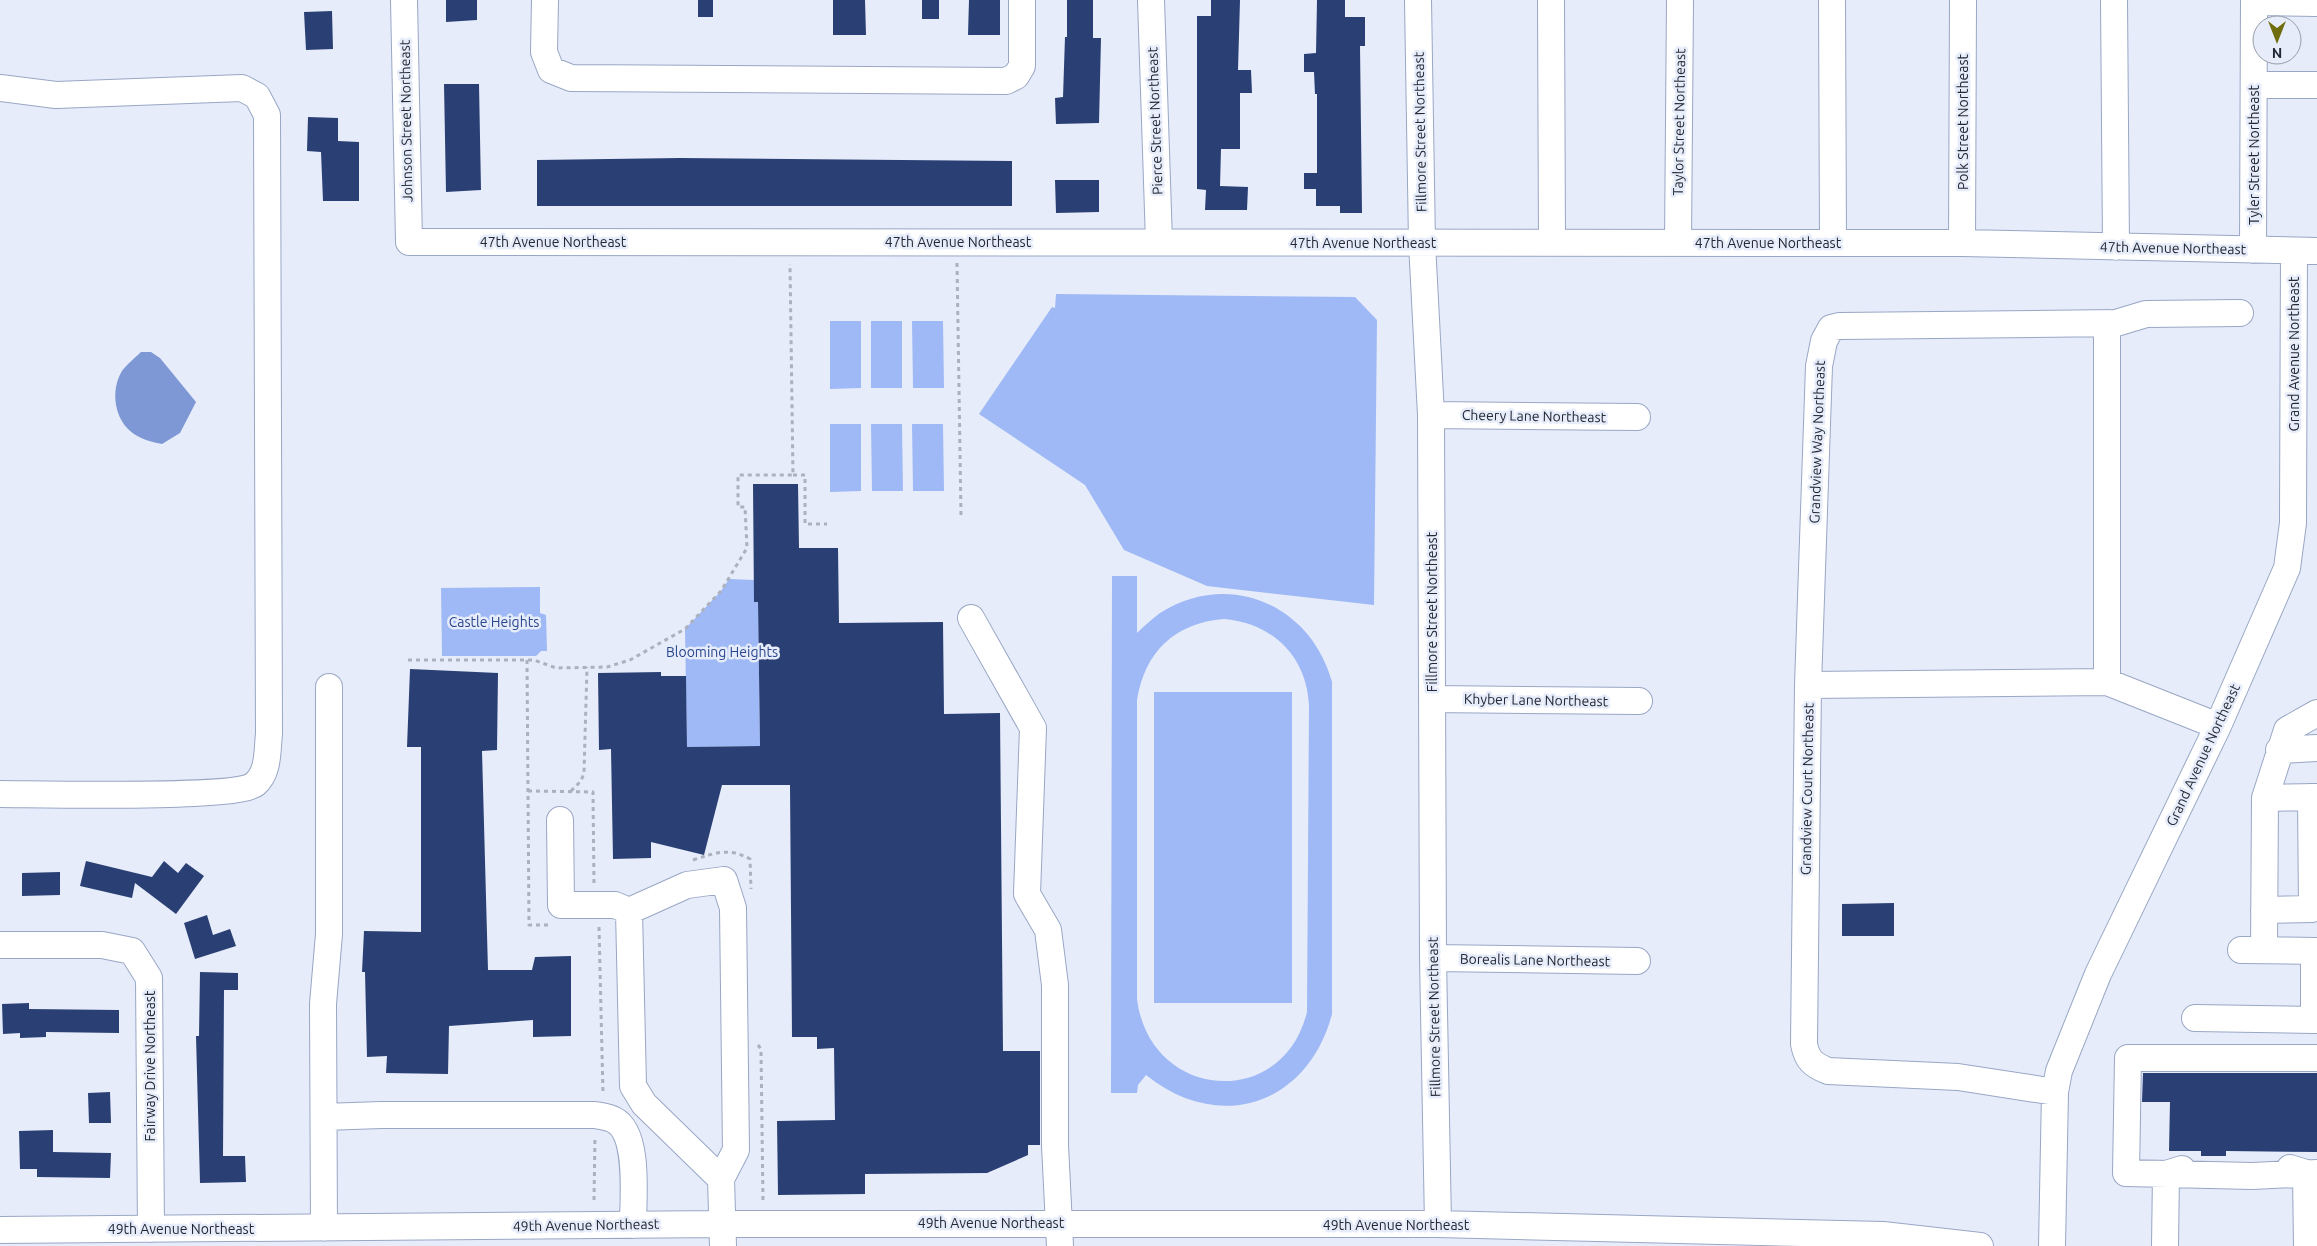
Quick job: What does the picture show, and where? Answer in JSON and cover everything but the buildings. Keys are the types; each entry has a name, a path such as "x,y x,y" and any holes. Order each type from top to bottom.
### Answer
{"street":[{"name":"Johnson Street Northeast","path":"404,0 409,242"},
{"path":"545,0 544,52 552,70 571,78 1006,81 1016,76 1022,66 1022,0"},
{"name":"Pierce Street Northeast","path":"1151,0 1158,242"},
{"name":"Fillmore Street Northeast","path":"1418,0 1422,243 1431,415 1433,958 1438,1224"},
{"path":"1551,0 1552,243"},
{"name":"Taylor Street Northeast","path":"1678,243 1680,0"},
{"path":"1832,0 1833,243"},
{"name":"Polk Street Northeast","path":"1962,243 1963,0"},
{"path":"2114,0 2116,247"},
{"path":"2254,1 2317,3"},
{"name":"Tyler Street Northeast","path":"2254,1 2254,250"},
{"path":"2254,85 2317,85"},
{"path":"0,88 56,95 242,88 257,96 267,116 269,734 264,773 254,785 240,789 171,794 0,794"},
{"name":"47th Avenue Northeast","path":"409,242 1962,243 2306,251"},
{"name":"Grand Avenue Northeast","path":"2052,1246 2055,1092 2059,1071 2098,974 2218,726 2287,568 2293,523 2306,251"},
{"name":"Grandview Way Northeast","path":"1808,685 1819,366 1824,342 1831,328 1874,324 2116,323 2146,314 2240,313"},
{"path":"2107,323 2107,682"},
{"name":"Cheery Lane Northeast","path":"1431,415 1637,417"},
{"path":"971,618 1033,728 1027,894 1048,930 1055,985 1055,1145 1059,1235"},
{"name":"Grandview Court Northeast","path":"2055,1092 1958,1077 1828,1071 1814,1066 1807,1058 1804,1044 1808,685 2107,682 2218,726"},
{"path":"312,1234 324,1117 323,1004 329,934 329,687"},
{"name":"Khyber Lane Northeast","path":"1432,698 1639,701"},
{"path":"2196,1018 2315,1020 2316,951 2252,950 2264,910 2265,798 2279,750 2288,730 2317,713"},
{"path":"2279,750 2317,748"},
{"path":"2264,910 2312,909 2314,797 2265,798"},
{"path":"560,820 561,905 615,905 630,911 687,885 724,880 733,908 736,1150 721,1179 722,1235"},
{"path":"630,911 633,1086 644,1104 721,1179"},
{"name":"Fairway Drive Northeast","path":"0,945 102,945 132,951 149,978 151,1229"},
{"name":"Borealis Lane Northeast","path":"1433,958 1637,961"},
{"path":"2307,1246 2311,1173 2252,1176 2126,1172 2128,1058 2317,1058"},
{"path":"324,1117 382,1115 595,1115 615,1120 630,1139 633,1178 633,1225"},
{"path":"2165,1246 2166,1174"},
{"name":"49th Avenue Northeast","path":"0,1230 151,1229 312,1234 633,1225 722,1235 1373,1235 1438,1224 1883,1235 1980,1246"}],"path":[{"path":"790,242 793,475"},
{"path":"956,242 961,516"},
{"path":"408,660 534,660 556,668 608,667 630,660 685,629 721,591 748,548 745,507 738,507 738,475 805,475 806,524 828,524"},
{"path":"528,660 529,924 555,925"},
{"path":"571,791 577,788 584,774 587,667"},
{"path":"528,791 593,792 594,887"},
{"path":"590,926 599,927 603,1097 595,1115 594,1200"}],"green space":[{"path":"1056,294 1355,297 1377,320 1374,605 1207,586 1124,550 1085,485 979,414 1052,307 1055,308"},
{"path":"830,321 861,321 861,388 830,389"},
{"path":"871,321 902,321 902,388 871,388"},
{"path":"912,321 943,321 944,388 913,388"},
{"path":"830,424 861,424 861,491 830,492"},
{"path":"871,424 902,424 903,491 872,491"},
{"path":"912,424 943,424 944,491 913,491"},
{"path":"1112,576 1137,576 1137,633 1160,613 1186,600 1213,594 1239,595 1264,602 1287,615 1306,633 1321,655 1332,682 1332,1014 1320,1045 1303,1070 1282,1089 1257,1101 1231,1106 1202,1103 1174,1093 1146,1075 1138,1085 1137,1093 1111,1093","holes":["1224,619 1258,627 1272,635 1284,646 1302,672 1307,688 1309,706 1307,1012 1293,1044 1272,1066 1246,1078 1218,1081 1190,1074 1166,1058 1147,1033 1137,999 1137,700 1147,667 1155,654 1177,633 1191,626"]},
{"name":"Blooming Heights","path":"729,579 754,580 754,602 758,602 760,746 687,747 685,629 721,591"},
{"name":"Castle Heights","path":"540,587 540,613 546,615 547,651 541,651 536,656 442,656 441,588"},
{"path":"1154,692 1292,692 1292,1003 1154,1003"}],"shaded area":[{"path":"141,352 151,352 160,358 196,402 180,433 162,444 151,442 134,434 122,421 116,405 115,396 118,379 124,368"}]}
